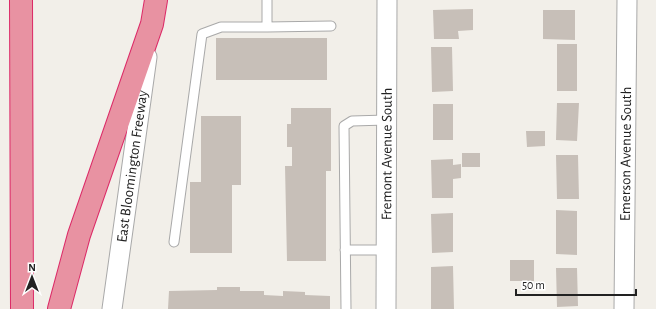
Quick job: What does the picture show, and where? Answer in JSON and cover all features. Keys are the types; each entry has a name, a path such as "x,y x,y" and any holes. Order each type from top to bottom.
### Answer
{"highway":[{"path":"22,0 22,309"},
{"path":"59,309 79,235 152,24 156,0"}],"street":[{"name":"Fremont Avenue South","path":"386,309 387,0"},
{"name":"Emerson Avenue South","path":"624,309 627,0"},
{"name":"East Bloomington Freeway","path":"112,309 152,24"}],"lane":[{"path":"267,0 267,27"},
{"path":"174,242 202,34 221,27 331,26"},
{"path":"346,309 344,126 352,121 386,120"},
{"path":"345,250 386,250"}],"building":[{"path":"473,9 473,30 458,31 459,39 434,39 433,10"},
{"path":"543,10 575,10 575,40 543,39"},
{"path":"216,38 327,38 327,80 216,80"},
{"path":"557,44 577,44 577,91 557,91"},
{"path":"431,47 452,47 453,91 432,92"},
{"path":"557,103 579,103 577,141 556,140"},
{"path":"433,104 453,104 453,140 433,140"},
{"path":"291,108 331,108 331,171 326,171 326,261 287,261 285,166 292,166 292,147 287,147 287,124 291,124"},
{"path":"201,116 241,116 241,185 232,185 232,253 190,253 190,182 201,182"},
{"path":"526,131 545,131 545,146 527,147"},
{"path":"462,153 480,153 480,167 462,167"},
{"path":"556,155 578,155 579,199 557,199"},
{"path":"453,159 453,165 461,164 461,178 453,179 453,198 432,198 431,160"},
{"path":"556,210 577,211 577,255 556,254"},
{"path":"453,213 453,252 432,253 431,214"},
{"path":"510,260 534,260 534,281 510,281"},
{"path":"453,266 454,309 431,309 431,267"},
{"path":"556,268 577,268 578,306 557,307"},
{"path":"217,287 240,287 240,291 264,291 264,295 283,296 283,291 305,292 305,295 330,296 330,309 168,309 169,291 217,290"}]}
